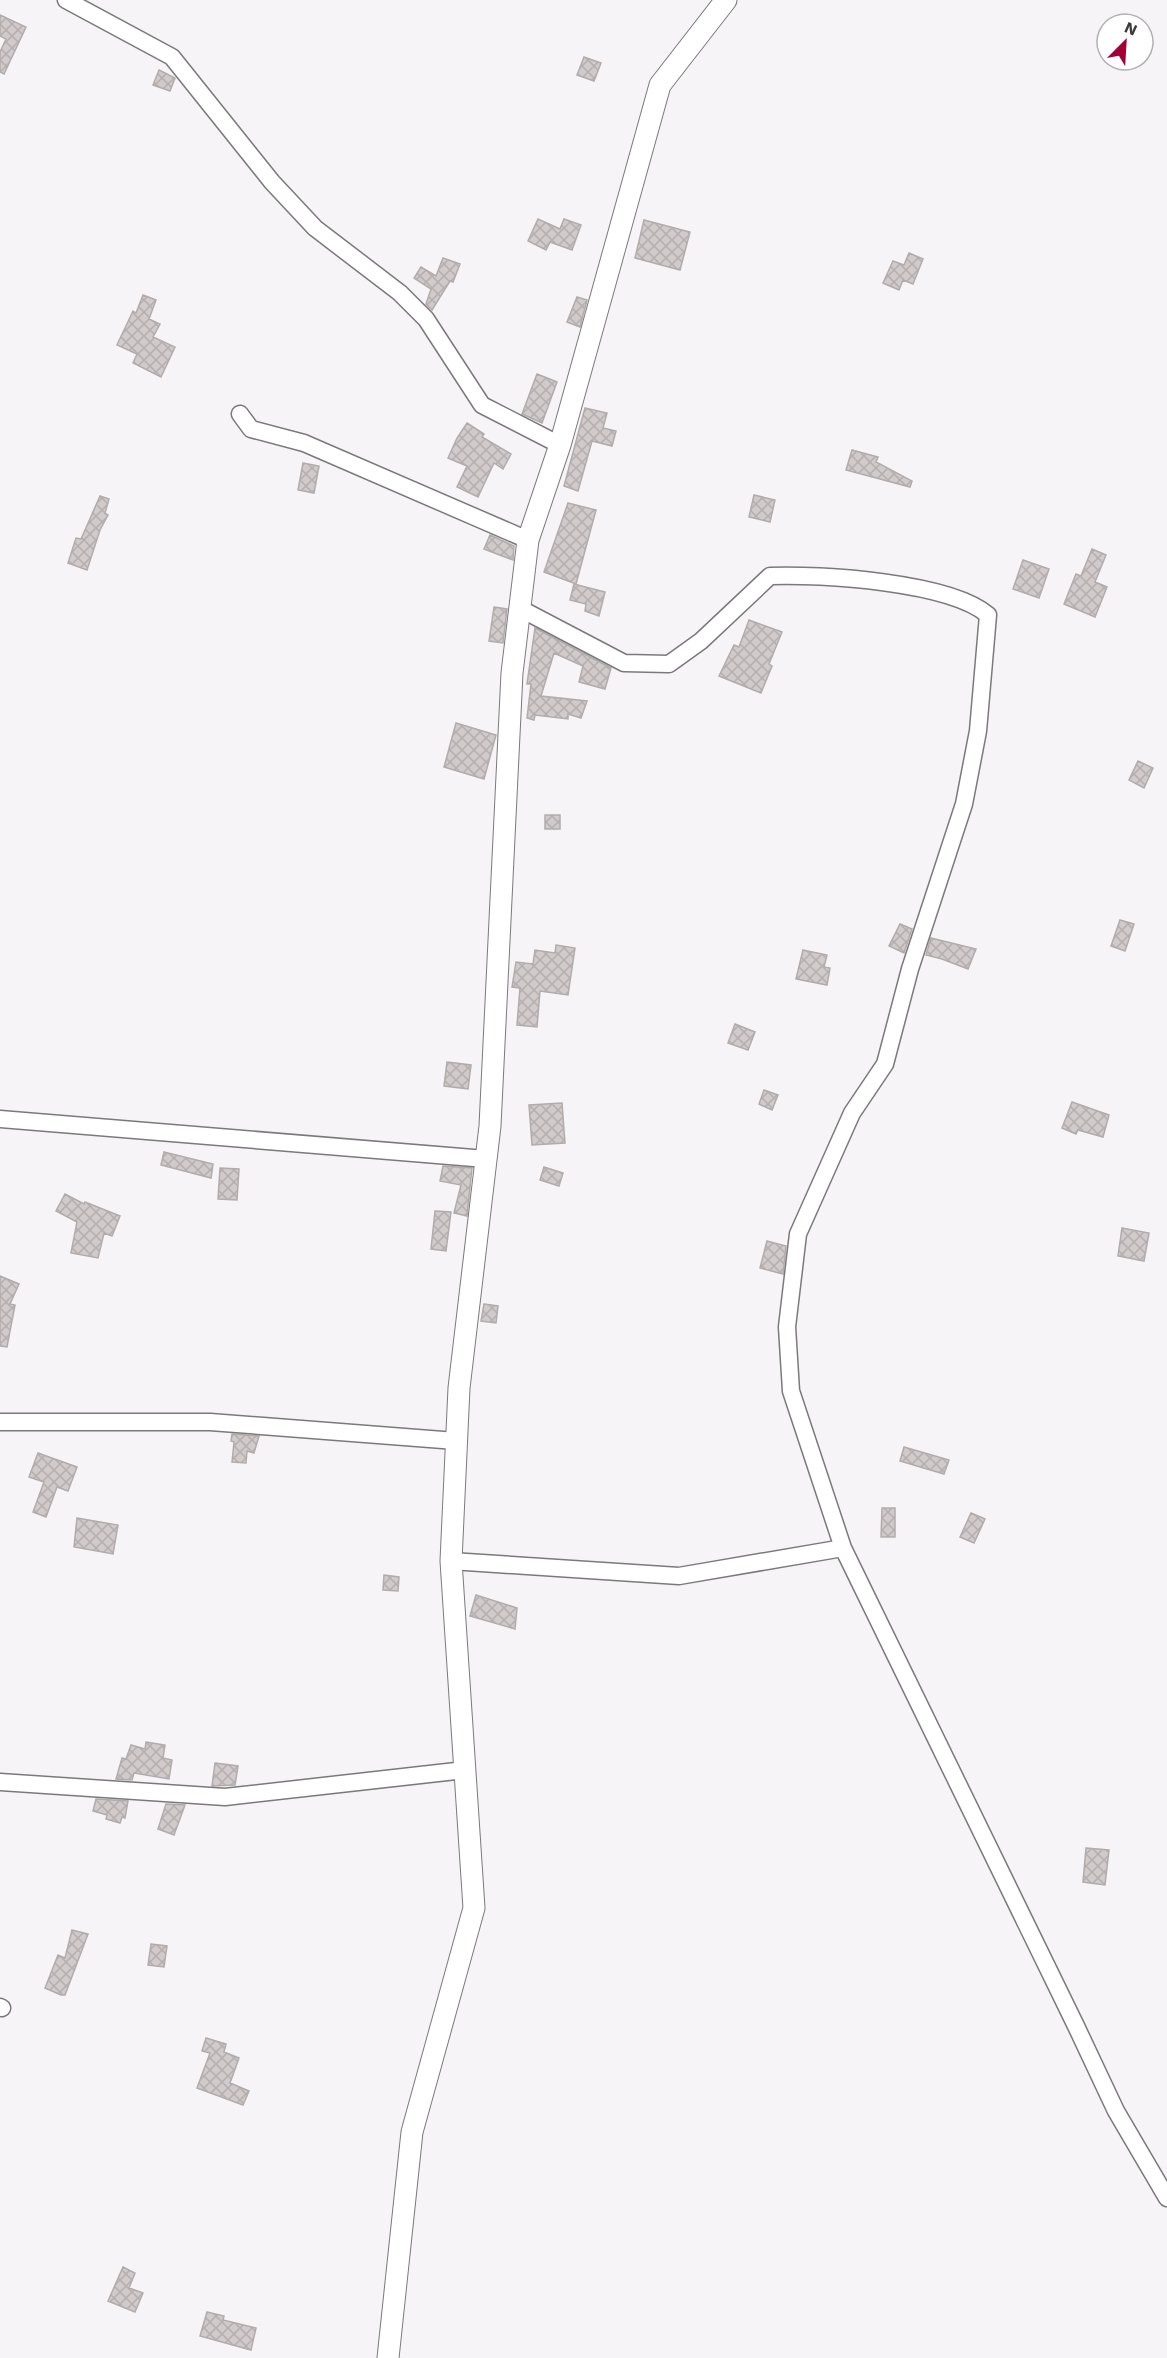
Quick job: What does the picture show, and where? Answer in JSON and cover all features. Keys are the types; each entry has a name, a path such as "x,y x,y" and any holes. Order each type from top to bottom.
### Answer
{"street":[{"path":"66,0 172,57 272,182 315,228 400,292 426,319 482,405 560,445"},
{"path":"388,2358 412,2132 474,1908 451,1561 459,1388 490,1126 512,673 528,540 560,445 660,85 726,0"},
{"path":"240,414 250,429 304,443 528,540"},
{"path":"521,609 624,663 669,664 701,641 770,576 807,575 916,587 977,605 988,615 978,731 964,804 910,969 885,1064 852,1113 798,1234 787,1327 791,1391 843,1548 1071,2016 1098,2077 1167,2198"},
{"path":"0,1119 486,1159"},
{"path":"0,1422 210,1422 456,1441"},
{"path":"451,1561 679,1576 843,1548"},
{"path":"0,1782 225,1797 465,1770"}],"building":[{"path":"0,15 26,27 4,74 0,72 0,52 6,39 0,36"},
{"path":"584,57 601,63 594,81 577,75"},
{"path":"159,70 175,78 170,91 153,85"},
{"path":"538,219 560,229 564,219 581,225 572,250 550,242 546,250 528,241"},
{"path":"644,220 690,232 680,270 635,258"},
{"path":"909,253 923,259 913,284 903,280 899,290 883,283 893,261 904,265"},
{"path":"443,258 460,264 453,282 450,281 432,310 426,304 431,289 414,278 421,267 436,276"},
{"path":"143,295 156,300 149,319 160,324 153,337 175,347 161,377 133,363 137,354 117,345 133,311 136,313"},
{"path":"577,297 587,300 580,327 567,322"},
{"path":"537,374 557,382 542,423 522,414"},
{"path":"585,408 607,413 603,428 616,431 612,446 592,441 578,491 564,486"},
{"path":"467,423 484,434 482,437 511,454 503,469 494,463 478,497 457,487 467,466 448,458"},
{"path":"852,450 878,457 876,462 912,481 910,487 846,470"},
{"path":"303,463 319,466 314,493 298,490"},
{"path":"754,495 775,500 770,522 749,517"},
{"path":"100,496 109,499 105,513 108,515 100,530 87,570 68,563 76,538 81,539"},
{"path":"568,503 596,510 576,584 544,572"},
{"path":"490,535 514,546 513,560 484,549"},
{"path":"1092,549 1106,555 1095,582 1107,587 1095,617 1064,604 1076,574 1081,576"},
{"path":"1023,560 1049,569 1039,598 1013,589"},
{"path":"574,584 605,592 599,616 585,611 586,604 570,600"},
{"path":"494,607 507,609 503,643 489,641"},
{"path":"749,620 782,632 769,664 772,666 761,693 719,676 734,645 739,647"},
{"path":"535,628 611,668 605,689 579,682 583,666 554,653 541,696 587,701 581,718 568,714 568,719 535,715 534,720 527,718 531,684 527,684"},
{"path":"456,723 496,735 484,779 444,767"},
{"path":"1138,761 1153,768 1144,788 1129,780"},
{"path":"545,815 560,815 560,829 545,829"},
{"path":"1120,920 1134,924 1125,951 1111,946"},
{"path":"900,924 912,929 904,953 889,946"},
{"path":"931,938 976,949 968,969 926,955"},
{"path":"556,945 575,948 568,995 540,991 537,1027 517,1025 520,988 512,987 516,962 533,964 535,950 555,953"},
{"path":"803,950 827,955 824,967 830,968 827,985 796,979"},
{"path":"735,1024 755,1032 748,1050 728,1043"},
{"path":"447,1062 471,1065 468,1089 444,1086"},
{"path":"764,1090 778,1095 772,1110 759,1104"},
{"path":"1072,1102 1109,1115 1103,1137 1078,1130 1076,1134 1062,1128"},
{"path":"562,1103 565,1143 532,1145 529,1105"},
{"path":"164,1152 213,1164 211,1178 161,1165"},
{"path":"443,1166 472,1168 467,1216 454,1213 461,1185 440,1181"},
{"path":"544,1167 563,1173 559,1186 540,1180"},
{"path":"220,1168 239,1169 237,1200 218,1199"},
{"path":"65,1194 84,1204 85,1202 120,1216 112,1236 104,1233 98,1258 71,1253 77,1222 56,1211"},
{"path":"435,1211 451,1212 446,1251 431,1249"},
{"path":"1122,1228 1149,1233 1144,1261 1118,1256"},
{"path":"767,1241 786,1246 783,1274 760,1268"},
{"path":"0,1276 19,1284 10,1304 15,1305 7,1347 0,1346"},
{"path":"484,1304 498,1306 496,1323 481,1321"},
{"path":"232,1434 259,1436 254,1453 247,1451 246,1463 232,1462 234,1442 231,1441"},
{"path":"904,1447 949,1460 944,1474 900,1461"},
{"path":"38,1453 77,1467 68,1491 57,1487 46,1517 33,1512 44,1482 29,1477"},
{"path":"882,1508 895,1508 895,1537 881,1537"},
{"path":"971,1513 985,1519 974,1543 960,1537"},
{"path":"77,1518 118,1525 113,1554 74,1547"},
{"path":"384,1575 399,1577 398,1591 383,1590"},
{"path":"476,1595 517,1608 515,1629 470,1616"},
{"path":"146,1742 165,1745 163,1758 172,1760 169,1779 134,1773 132,1780 116,1779 122,1758 126,1759 131,1745 145,1749"},
{"path":"215,1763 238,1766 235,1785 212,1786"},
{"path":"96,1799 128,1801 125,1818 122,1817 120,1823 106,1819 107,1815 93,1811"},
{"path":"166,1804 185,1805 174,1835 158,1829"},
{"path":"1086,1848 1109,1850 1105,1885 1083,1882"},
{"path":"72,1930 88,1934 65,1995 61,1995 45,1988 58,1955 65,1958"},
{"path":"151,1944 167,1946 164,1967 148,1965"},
{"path":"206,2038 226,2044 224,2052 239,2058 230,2083 249,2091 243,2105 197,2088 210,2053 202,2051"},
{"path":"123,2267 135,2273 129,2288 143,2293 135,2312 108,2301"},
{"path":"207,2312 224,2316 223,2320 256,2328 251,2350 200,2336"}]}
